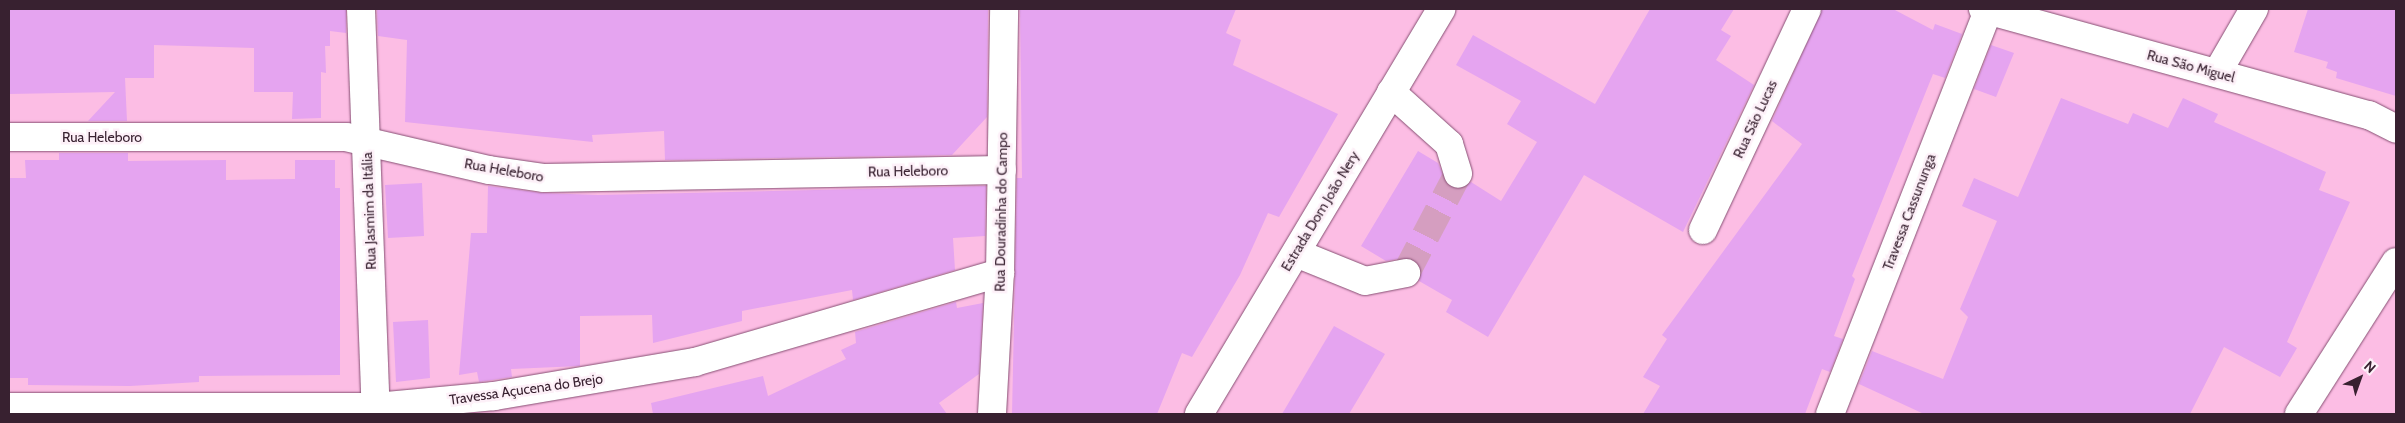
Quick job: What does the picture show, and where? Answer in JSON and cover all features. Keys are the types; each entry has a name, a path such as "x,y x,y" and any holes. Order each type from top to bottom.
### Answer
{"street":[{"name":"Rua Jasmim da Itália","path":"361,9 376,411"},
{"name":"Rua Douradinha do Campo","path":"992,414 1000,273 1004,9"},
{"name":"Estrada Dom João Nery","path":"1199,414 1441,9"},
{"name":"Rua São Lucas","path":"1703,230 1807,9"},
{"path":"2216,73 2254,9"},
{"name":"Rua São Miguel","path":"1985,10 2369,115 2396,129"},
{"name":"Travessa Cassununga","path":"1830,414 1985,10"},
{"path":"1391,92 1449,144 1458,174"},
{"name":"Rua Heleboro","path":"9,137 346,137 489,170 544,178 1002,170"},
{"path":"1296,253 1365,281 1406,273"},
{"path":"2299,414 2396,262"},
{"name":"Travessa Açucena do Brejo","path":"9,407 376,411 494,396 695,362 1000,273"}],"building":[{"path":"9,9 346,9 346,33 330,31 330,46 325,46 326,73 321,72 321,118 292,119 293,92 254,92 254,48 154,45 154,78 125,78 127,121 88,121 115,92 9,94"},
{"path":"377,9 988,9 987,117 952,155 665,160 664,131 592,135 593,142 405,122 407,40 378,36"},
{"path":"1020,9 1236,9 1226,33 1241,40 1233,65 1338,114 1279,217 1268,213 1240,275 1192,357 1182,353 1157,414 1012,414 1017,178 1022,178"},
{"path":"1650,9 1734,9 1721,30 1731,36 1716,60 1754,85 1683,232 1584,175 1488,337 1446,312 1452,300 1419,281 1421,270 1417,262 1404,258 1386,261 1361,246 1418,151 1438,163 1448,186 1462,189 1471,182 1501,201 1537,142 1507,124 1521,101 1456,65 1473,35 1595,104"},
{"path":"1822,9 1893,9 1933,30 1935,24 1962,34 1945,78 1933,74 1852,276 1855,279 1834,336 1843,339 1830,372 1822,369 1805,414 1643,414 1660,386 1643,377 1667,339 1662,335 1802,144 1772,121"},
{"path":"2308,9 2396,9 2396,96 2336,78 2337,72 2326,68 2328,62 2294,52"},
{"path":"1991,45 2014,53 1996,97 1974,89"},
{"path":"2061,98 2128,124 2133,113 2168,128 2183,98 2218,114 2214,122 2326,172 2319,190 2350,202 2287,342 2297,348 2280,377 2224,347 2190,414 1924,414 1859,384 1872,351 1943,379 1968,317 1960,309 1997,221 1962,206 1974,178 2018,197"},
{"path":"59,153 128,153 128,161 226,160 226,180 295,179 295,160 335,160 335,188 340,188 340,375 199,376 199,382 130,386 28,385 28,378 9,378 9,178 26,178 25,160 59,160"},
{"path":"422,183 424,236 388,238 385,185"},
{"path":"488,186 542,193 598,195 986,186 985,236 953,238 955,270 853,300 852,290 742,311 742,321 653,343 652,315 580,316 580,366 511,369 512,377 479,382 477,372 459,375 471,233 487,233"},
{"path":"956,302 957,308 983,303 979,374 939,403 947,414 653,414 651,403 763,376 768,396 846,359 841,350 856,343 855,332"},
{"path":"428,320 430,378 396,382 393,322"},
{"path":"1334,326 1385,354 1349,414 1282,414"}],"tunnel":[{"path":"1406,273 1458,174"}]}
